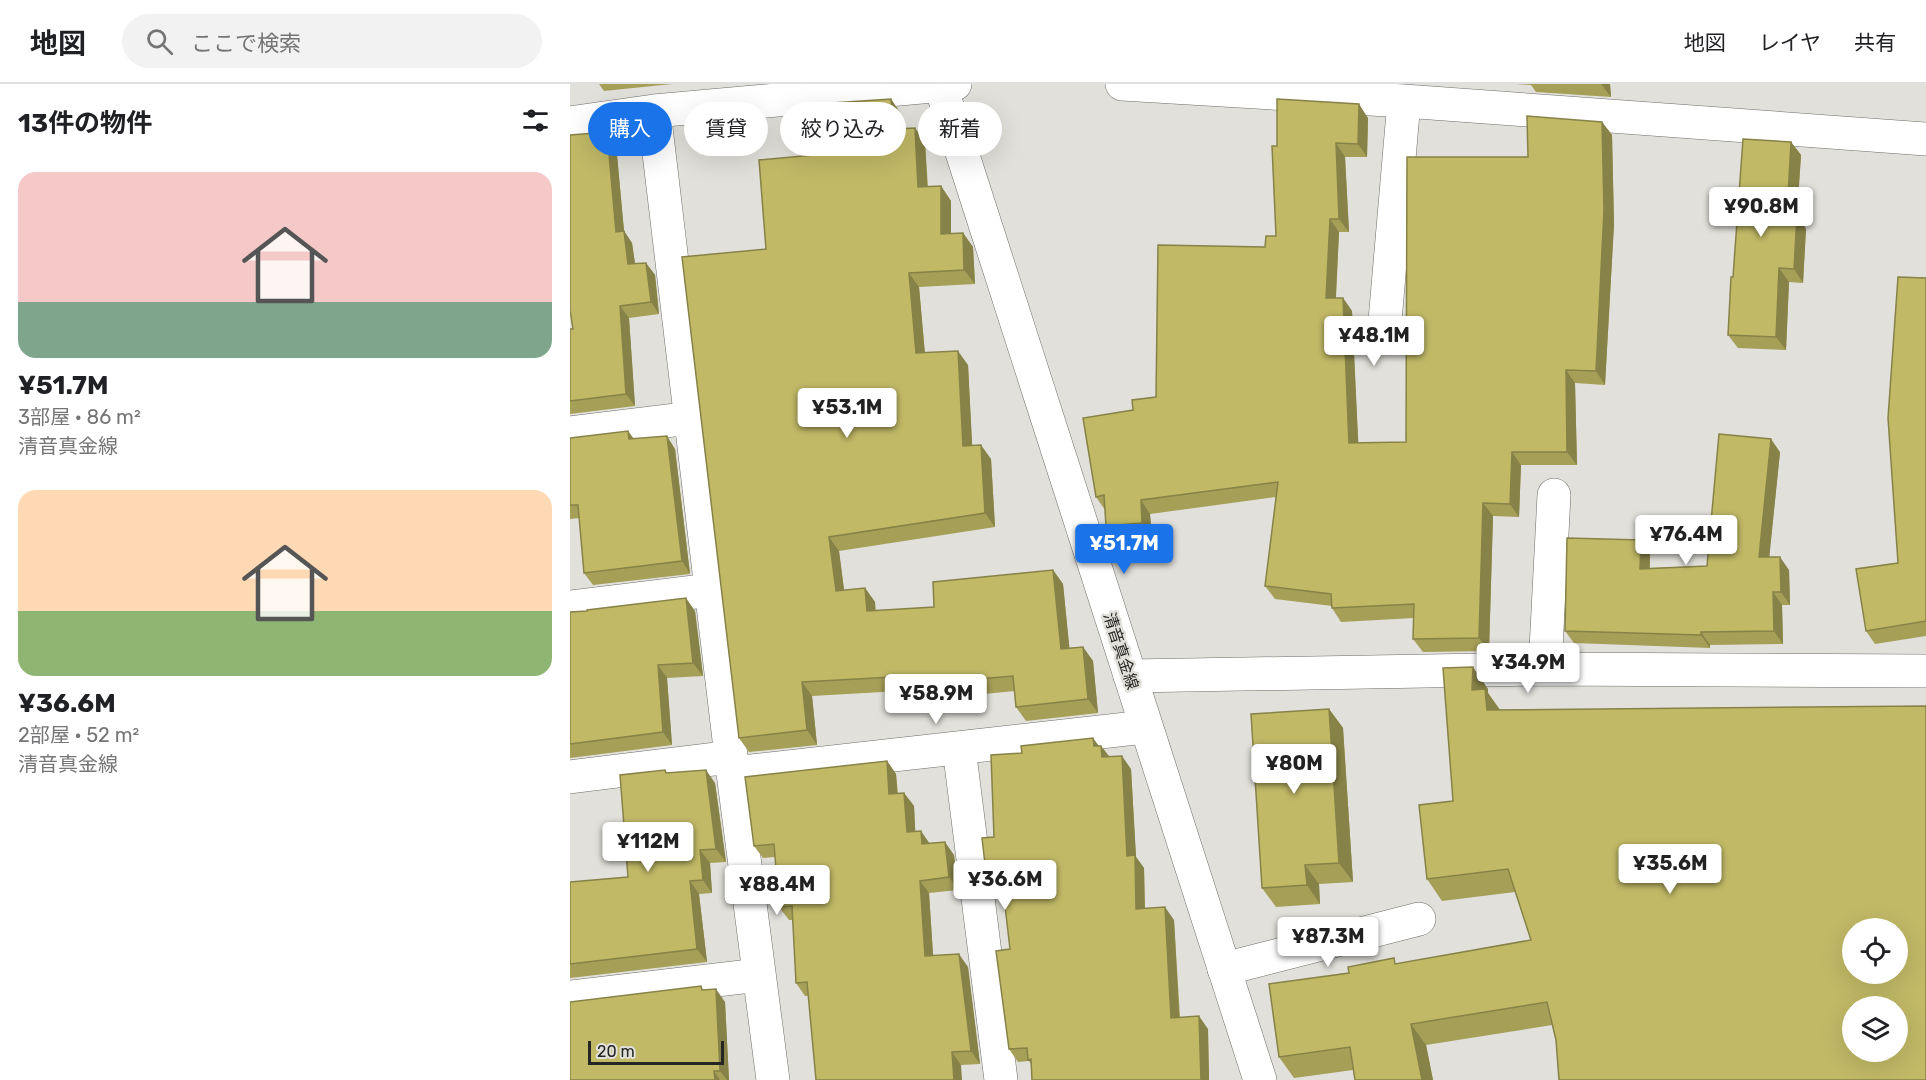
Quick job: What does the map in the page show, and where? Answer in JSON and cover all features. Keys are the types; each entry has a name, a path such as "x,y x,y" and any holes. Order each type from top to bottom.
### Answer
{"street":[{"path":"672,109 945,84"},
{"name":"清音真金線","path":"945,84 1145,727 1260,1080"},
{"path":"1122,84 1404,101 1926,139"},
{"path":"1385,321 1404,101"},
{"path":"570,123 588,120"},
{"path":"659,156 732,765 773,1080"},
{"path":"570,433 691,418"},
{"path":"1545,669 1554,495"},
{"path":"570,607 711,590"},
{"path":"1130,676 1545,669 1926,671"},
{"path":"570,777 959,748 1145,727"},
{"path":"959,748 1001,1080"},
{"path":"1224,969 1419,918"},
{"path":"570,997 759,975"}],"building":[{"path":"891,99 891,102 847,102"},
{"path":"1277,99 1359,104 1358,144 1336,143 1339,219 1330,219 1326,298 1343,298 1349,443 1406,442 1407,157 1528,157 1527,116 1602,122 1604,210 1596,371 1566,370 1567,452 1512,452 1510,504 1483,503 1479,638 1413,639 1414,604 1332,608 1331,594 1265,586 1278,482 1141,500 1142,523 1106,526 1104,495 1096,497 1083,418 1133,410 1132,400 1156,397 1158,245 1265,247 1266,236 1276,236 1272,146 1277,146"},
{"path":"906,128 915,128 918,187 941,186 941,234 963,233 964,270 909,273 916,353 958,351 963,446 981,445 985,513 829,537 836,591 865,588 867,611 934,607 933,582 1053,570 1061,649 1083,647 1088,699 1016,707 1013,676 931,683 930,675 802,682 807,730 739,738 682,257 766,249 759,160 803,156 906,156"},
{"path":"588,134 588,156 609,156 616,232 624,231 628,264 646,263 651,302 620,306 626,394 570,401 570,329 573,329 570,310 570,135"},
{"path":"1743,139 1791,142 1787,215 1797,215 1794,269 1779,268 1776,337 1728,335"},
{"path":"1898,277 1926,278 1926,621 1866,631 1856,569 1898,563 1888,418"},
{"path":"628,431 629,439 667,436 682,561 584,573 578,505 570,505 570,438"},
{"path":"1719,434 1771,439 1759,557 1780,557 1781,592 1773,592 1774,631 1701,632 1701,635 1565,631 1567,538 1641,540 1640,569 1707,566"},
{"path":"686,598 693,663 658,665 663,732 570,744 570,612"},
{"path":"1473,667 1472,690 1485,689 1487,710 1926,706 1926,1080 1559,1080 1556,1040 1547,1002 1411,1024 1422,1080 1355,1080 1350,1047 1279,1057 1269,984 1349,973 1348,967 1394,958 1395,964 1531,940 1508,869 1427,879 1419,805 1453,801 1443,668"},
{"path":"1329,709 1339,863 1305,865 1307,885 1262,888 1251,714"},
{"path":"1093,738 1094,746 1101,746 1102,757 1122,756 1127,856 1135,855 1136,909 1165,907 1171,1018 1199,1016 1201,1080 1032,1080 1031,1059 1028,1060 1027,1048 1009,1049 996,951 1010,949 1001,872 986,873 982,838 994,837 991,755 1022,753 1021,746"},
{"path":"887,761 889,794 904,793 907,832 921,831 922,844 945,842 949,877 920,881 925,956 959,954 971,1051 952,1052 954,1080 816,1080 807,982 796,983 792,906 779,907 774,844 754,846 745,777"},
{"path":"665,770 666,773 706,770 716,849 700,850 703,880 690,881 697,949 570,964 570,882 628,877 620,775"},
{"path":"701,986 702,990 716,989 720,1071 714,1071 715,1080 570,1080 570,1002"}]}
